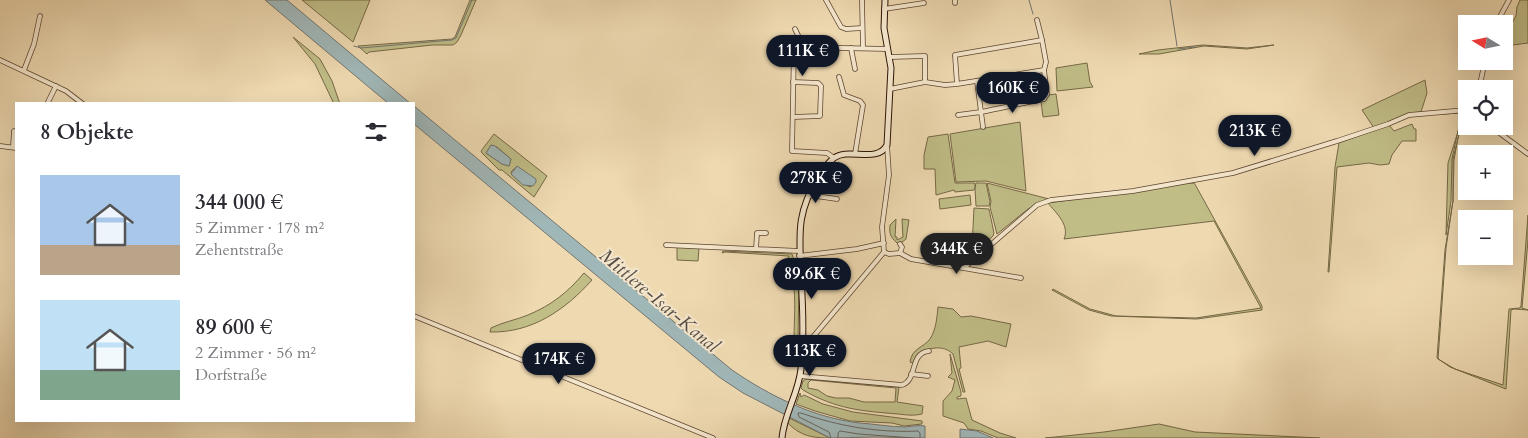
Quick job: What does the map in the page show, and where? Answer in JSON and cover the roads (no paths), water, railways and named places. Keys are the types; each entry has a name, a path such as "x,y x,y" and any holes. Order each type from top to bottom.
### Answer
{"street":[{"path":"826,0 841,27 862,28"},
{"path":"862,0 863,48"},
{"path":"802,351 884,252 882,227 889,175 888,156 885,148 890,89 890,57 884,28 885,0"},
{"path":"1501,15 1509,0"},
{"path":"884,9 924,3"},
{"path":"24,70 34,44 40,16"},
{"path":"958,115 1044,99 1047,94 1044,70 1046,62 1037,20"},
{"path":"795,29 804,48"},
{"path":"957,84 955,55 1042,40"},
{"path":"834,158 827,153 792,152 794,47 888,50"},
{"path":"851,48 855,69"},
{"path":"890,57 924,56 925,82"},
{"path":"0,60 66,90 81,102"},
{"path":"890,89 925,82 945,85 977,82 1044,70"},
{"path":"839,77 844,95 860,101 863,105 855,154"},
{"path":"793,117 820,116 821,86 818,83 794,82"},
{"path":"977,82 983,127"},
{"path":"48,102 56,86"},
{"path":"965,267 1029,212 1038,205 1051,200 1133,191 1234,173 1338,141 1409,115 1458,111"},
{"path":"0,146 14,148 14,131"},
{"path":"1502,135 1528,154"},
{"path":"782,438 800,376 802,284 799,253 803,212 823,170 834,158 839,155 876,154 885,148"},
{"path":"810,195 837,199"},
{"path":"756,249 757,233 766,233"},
{"path":"666,245 799,253 857,249 884,243"},
{"path":"900,244 902,247 900,253"},
{"path":"884,252 889,254 900,253 911,259 1021,278"},
{"path":"415,316 713,438"},
{"path":"800,376 896,385 906,383 917,357 922,353 929,352"},
{"path":"911,374 928,376"}],"water":[{"path":"265,0 287,0 409,102 387,102"},
{"path":"415,107 732,370 747,380 777,397 826,416 860,423 889,426 925,426 925,438 830,438 743,393 719,377 415,125"},
{"path":"491,145 511,159 509,166 502,164 486,153"},
{"path":"517,166 536,179 533,186 523,185 511,174"},
{"path":"960,429 977,431 993,438 960,438"}],"waterway":[{"path":"354,46 361,48 452,40 456,38 472,0"},
{"path":"1029,0 1033,14"},
{"path":"1170,0 1177,46"},
{"path":"1178,49 1195,47"}],"water label":[{"name":"Mittlere-Isar-Kanal","path":"660,300"}]}
